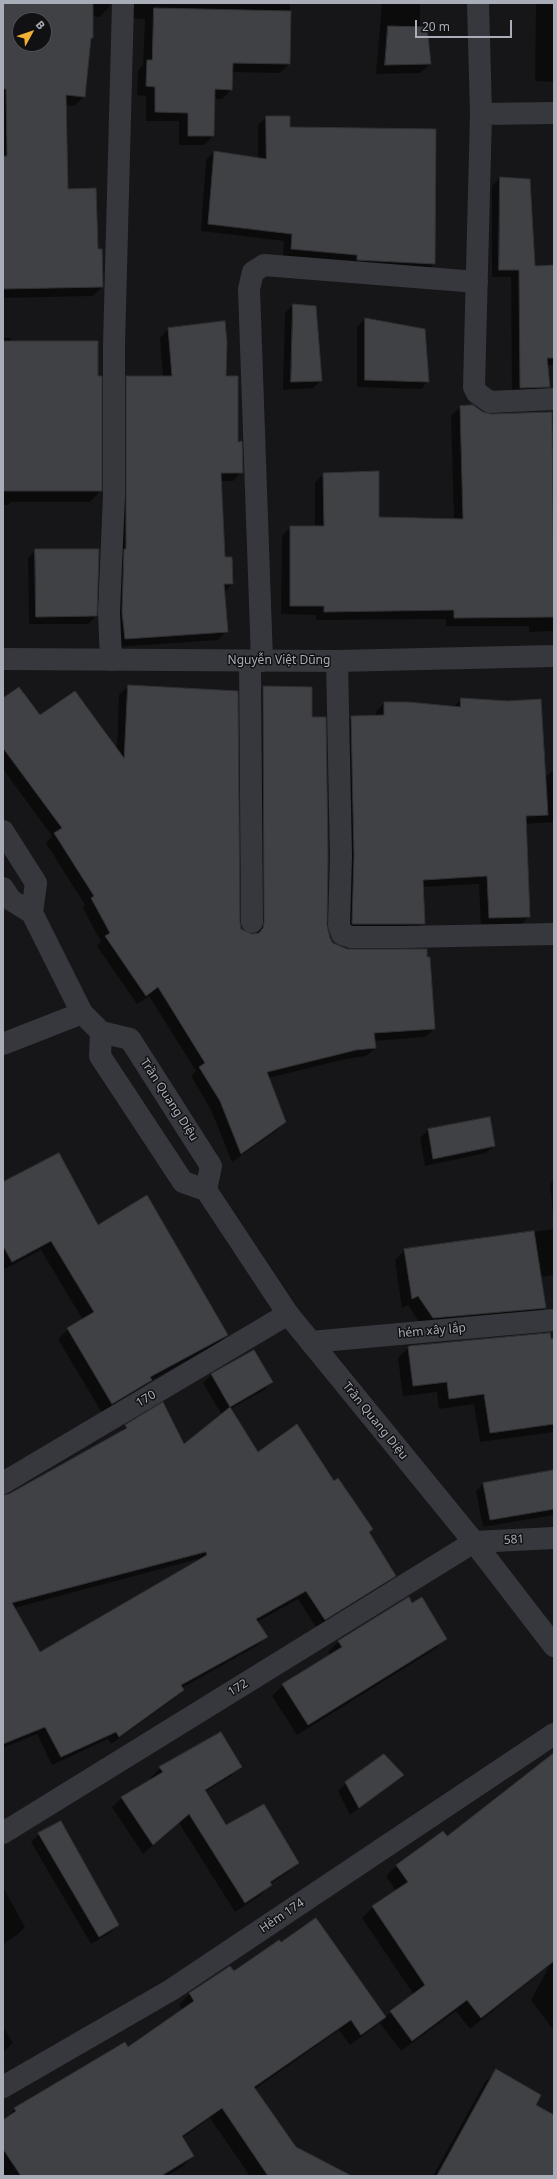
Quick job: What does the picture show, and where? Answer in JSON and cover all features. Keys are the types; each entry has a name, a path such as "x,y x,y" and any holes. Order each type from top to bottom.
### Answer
{"street":[{"path":"111,660 109,612 114,496 114,346 123,3"},
{"path":"478,3 481,114 474,388 477,393 490,402 554,399"},
{"path":"481,114 554,113"},
{"path":"252,922 256,661 249,290 253,272 264,265 477,282"},
{"name":"Nguyễn Việt Dũng","path":"3,659 337,661 554,656"},
{"path":"337,661 341,856 339,925 342,934 351,936 404,937 554,934"},
{"path":"3,831 36,884 32,914"},
{"path":"3,888 11,900 32,914 82,1013 101,1032 100,1056 178,1175 183,1182 206,1190"},
{"path":"3,1044 82,1013"},
{"name":"Trần Quang Diệu","path":"101,1032 130,1039 211,1166 206,1190 288,1314 474,1542 554,1646"},
{"name":"170","path":"3,1483 288,1314"},
{"name":"hẻm xây lắp","path":"311,1342 554,1320"},
{"name":"581","path":"474,1542 554,1538"},
{"name":"172","path":"3,1833 474,1542"},
{"name":"Hẻm 174","path":"3,2087 171,1990 554,1734"}],"building":[{"path":"3,3 93,3 93,38 91,38 85,97 66,95 68,189 96,188 98,249 102,249 103,287 3,289 3,156 7,156 6,89 3,89"},
{"path":"154,8 291,11 290,64 233,63 232,90 215,89 214,136 188,136 188,113 155,112 155,87 146,86 147,60 152,60"},
{"path":"388,26 427,27 431,64 385,65"},
{"path":"266,116 290,116 290,127 436,129 435,264 357,260 357,255 291,249 292,234 208,224 214,151 266,159"},
{"path":"500,177 530,179 535,266 554,265 554,358 547,358 550,387 520,388 519,270 499,270"},
{"path":"293,304 316,306 322,381 291,382"},
{"path":"365,318 425,329 429,382 365,380"},
{"path":"225,321 227,343 226,376 238,376 238,442 242,441 243,473 221,473 225,557 232,557 233,584 224,584 228,632 125,639 122,612 124,549 126,549 126,376 172,376 168,328"},
{"path":"3,341 98,341 98,376 102,376 102,491 3,491"},
{"path":"473,405 483,412 491,414 552,412 554,617 454,618 454,610 324,612 324,606 290,606 290,526 324,526 323,473 379,471 379,517 463,519 460,406"},
{"path":"35,549 99,549 97,616 36,617"},
{"path":"128,685 238,691 240,922 241,929 252,934 259,933 263,928 264,922 263,686 312,687 312,717 326,717 328,856 327,925 330,938 333,943 347,949 427,949 427,957 430,957 435,1029 374,1033 376,1048 356,1050 267,1072 286,1122 241,1154 220,1101 199,1067 205,1063 158,987 146,996 105,936 110,933 91,898 94,896 54,833 62,828 3,748 3,698 19,687 40,715 75,691 124,758"},
{"path":"461,698 508,701 541,699 548,815 526,816 530,917 489,918 487,876 423,880 425,924 352,924 354,856 351,716 384,715 384,702 408,702 460,707"},
{"path":"490,1117 495,1146 433,1159 428,1129"},
{"path":"59,1153 98,1225 147,1195 228,1335 150,1377 152,1380 112,1404 67,1328 94,1312 51,1241 12,1262 3,1246 3,1182"},
{"path":"534,1231 546,1308 433,1318 418,1296 412,1299 404,1249"},
{"path":"550,1333 551,1339 554,1338 554,1424 490,1433 484,1394 449,1399 447,1382 413,1386 408,1347 410,1346"},
{"path":"254,1350 273,1382 230,1407 211,1374"},
{"path":"163,1402 184,1444 230,1407 258,1452 297,1424 334,1481 338,1478 373,1529 369,1532 396,1576 325,1620 306,1591 256,1619 268,1637 181,1685 184,1690 119,1737 116,1732 61,1757 45,1727 3,1744 3,1495 9,1494 127,1428 125,1425","holes":["206,1552 207,1555 40,1652 12,1603"]},
{"path":"554,1470 554,1509 490,1520 483,1483"},
{"path":"409,1597 412,1603 422,1597 447,1639 308,1725 282,1684 342,1647 338,1641"},
{"path":"221,1732 242,1767 205,1790 226,1825 264,1804 299,1863 270,1882 272,1885 245,1903 189,1814 153,1845 121,1797 163,1772 159,1767"},
{"path":"554,1753 554,1961 481,2018 467,2000 412,2041 390,2011 425,1985 372,1906 408,1882 396,1865 443,1831 447,1836"},
{"path":"384,1754 404,1775 359,1808 345,1782"},
{"path":"61,1821 119,1925 99,1937 38,1833"},
{"path":"316,1918 386,2017 361,2035 351,2020 254,2087 296,2147 352,2176 268,2176 222,2108 182,2136 194,2156 161,2176 21,2176 3,2149 3,2120 16,2111 14,2108 125,2042 128,2047 194,2001 189,1993 230,1966 234,1971 279,1940 281,1942"},
{"path":"496,2069 541,2095 536,2105 554,2115 554,2176 437,2176"}]}
